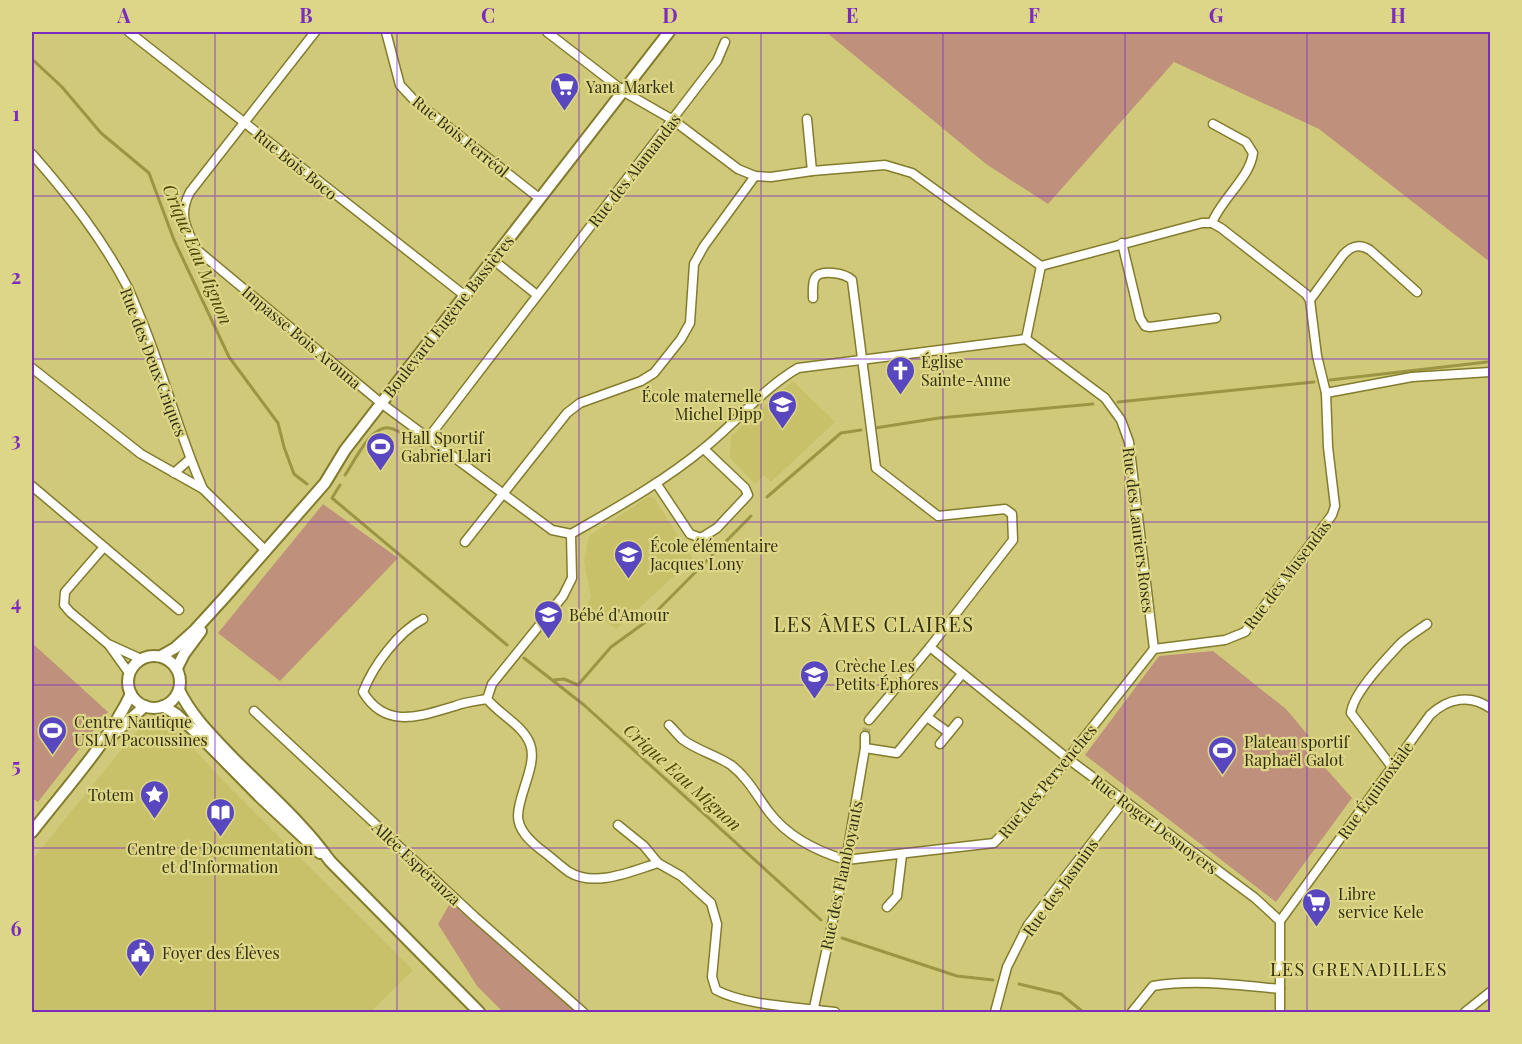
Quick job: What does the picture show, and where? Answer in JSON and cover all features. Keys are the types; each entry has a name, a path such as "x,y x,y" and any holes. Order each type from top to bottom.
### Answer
{"street":[{"name":"Rue Bois Boco","path":"129,32 464,295"},
{"path":"244,123 315,32"},
{"name":"Rue Bois Ferréol","path":"386,32 399,85 414,100 539,198"},
{"path":"547,32 623,90 673,120 738,170 754,176 771,177 885,165 912,173 1041,266"},
{"name":"Boulevard Eugène Bassières","path":"161,656 175,648 194,631 325,483 345,450 381,402 669,32"},
{"name":"Rue des Alamandas","path":"429,437 673,120 717,61 725,42"},
{"path":"807,119 813,171"},
{"name":"Impasse Bois Arouna","path":"244,123 184,202 182,215 196,249 381,402"},
{"path":"1212,223 1217,210 1246,171 1253,153 1246,142 1214,124"},
{"name":"Rue des Deux Criques","path":"32,154 60,186 93,230 129,289 151,342 190,459 203,489"},
{"path":"465,542 567,413 580,403 641,381 654,373 681,339 690,323 694,264 704,246 754,176"},
{"path":"1041,266 1122,243 1202,223 1212,223 1306,294 1310,300 1343,255 1356,246 1370,250 1417,292"},
{"path":"1122,243 1140,318 1145,326 1216,318"},
{"path":"492,259 537,295"},
{"path":"381,402 552,530 571,534 656,483 704,449 782,378 798,368 1026,339 1041,266"},
{"path":"813,298 813,283 818,274 841,273 852,280 874,464 879,471 938,516 1005,509 1012,514 1013,540 930,647 868,720"},
{"name":"Rue des Musendas","path":"1154,649 1226,640 1245,632 1332,515 1335,506 1328,447 1326,393 1317,356 1310,300"},
{"name":"Rue des Lauriers Roses","path":"1026,339 1105,398 1121,420 1129,442 1154,649"},
{"name":"Rue des Deux Criques","path":"32,368 141,453 203,489 266,551"},
{"path":"1326,393 1412,377 1491,372"},
{"path":"656,483 690,534 701,538 717,528 748,495 745,488 704,449"},
{"path":"174,473 190,459"},
{"path":"32,486 179,610"},
{"path":"487,699 492,684 563,596 572,579 571,534"},
{"path":"104,547 65,592 64,602 70,612 108,644 129,673"},
{"name":"Boulevard Eugène Bassières","path":"177,668 184,654 225,597"},
{"path":"423,619 408,626 369,675 363,692 369,701 379,710 401,718 419,717 487,699"},
{"path":"1392,767 1351,713 1352,704 1401,643 1427,624"},
{"path":"108,644 141,659"},
{"name":"Rue Roger Desnoyers","path":"930,647 1067,758 1255,898 1280,921"},
{"name":"Rue des Pervenches","path":"669,725 683,740 719,758 741,774 771,815 795,837 822,853 846,860 994,843 1035,800 1154,649"},
{"path":"163,706 174,699 179,690 180,680 177,668 170,660 161,656 149,656 141,659 129,673 128,684 131,694 145,706 163,706 176,714 312,848 330,861"},
{"path":"865,748 897,753 962,674"},
{"path":"179,690 186,705 207,731 315,840 330,861 479,1012"},
{"path":"32,832 96,750 131,694"},
{"path":"487,699 496,711 523,731 531,747 531,764 519,804 518,819 523,833 571,873 591,879 617,876 658,863"},
{"name":"Rue Équinoxiale","path":"1280,921 1430,715 1449,702 1467,699 1491,708"},
{"path":"96,750 145,706"},
{"name":"Allée Espéranza","path":"254,711 475,916 584,1012"},
{"path":"927,717 949,733"},
{"path":"940,744 958,722"},
{"name":"Rue des Flamboyants","path":"813,1011 846,860 865,748 865,736"},
{"name":"Rue des Jasmins","path":"995,1012 1007,967 1028,926 1124,801"},
{"path":"618,825 644,846 658,863 681,876 711,903 717,924 712,977 716,990 744,1000 813,1011 835,1012"},
{"path":"887,907 897,896 902,855"},
{"path":"1280,921 1280,1012"},
{"path":"1131,1012 1153,986 1177,982 1226,983 1280,989"},
{"path":"1465,1012 1491,992"}],"shaded area":[{"path":"826,32 1490,32 1490,262 1319,129 1174,62 1048,204 986,164"},
{"name":"École maternelle Michel Dipp","path":"793,381 835,422 771,482 764,475 755,484 730,458 731,436"},
{"name":"École élémentaire Jacques Lony","path":"648,497 654,498 693,559 616,629 587,605 591,597 584,562 589,536"},
{"path":"323,504 398,558 280,681 218,633"},
{"name":"Centre Nautique USLM Pacoussines","path":"32,643 108,712 38,802 32,798"},
{"name":"Plateau sportif Raphaël Galot","path":"1213,651 1286,709 1318,747 1313,754 1352,798 1276,902 1085,755 1159,656"},
{"path":"148,717 167,720 231,789 413,970 370,1012 32,1012 32,860"},
{"path":"452,900 577,1012 503,1012 477,986 438,924"}],"waterway":[{"name":"Crique Eau Mignon","path":"32,59 62,87 101,133 149,173 174,240 229,357 278,423 294,474 307,484"},
{"path":"1330,380 1487,362"},
{"path":"1118,402 1314,382"},
{"path":"875,428 939,418 1093,404"},
{"path":"345,475 376,432 389,428 411,439"},
{"path":"767,497 841,433 861,430"},
{"path":"416,442 425,450"},
{"name":"Crique Eau Mignon","path":"340,485 332,498 507,645"},
{"path":"554,680 564,679 578,685 611,647 647,621 751,516"},
{"name":"Crique Eau Mignon","path":"524,658 584,705 821,920"},
{"name":"Crique Eau Mignon","path":"842,938 957,976 993,980"},
{"name":"Crique Eau Mignon","path":"1019,984 1061,994 1083,1012"}],"tunnel":[{"path":"865,736 869,720"}],"place":[{"name":"Yana Market","path":"565,112"},
{"name":"Église Sainte-Anne","path":"900,396"},
{"name":"École maternelle Michel Dipp","path":"783,430"},
{"name":"Hall Sportif Gabriel Llari","path":"380,472"},
{"name":"École élémentaire Jacques Lony","path":"629,580"},
{"name":"Bébé d'Amour","path":"548,640"},
{"name":"Crèche Les Petits Éphores","path":"814,700"},
{"name":"Centre Nautique USLM Pacoussines","path":"53,756"},
{"name":"Plateau sportif Raphaël Galot","path":"1223,776"},
{"name":"Totem","path":"155,820"},
{"name":"Centre de Documentation et d'Information","path":"220,838"},
{"name":"Libre service Kele","path":"1317,928"},
{"name":"Foyer des Élèves","path":"141,978"}],"district":[{"name":"LES ÂMES CLAIRES","path":"874,623"},
{"name":"LES GRENADILLES","path":"1359,969"}]}
